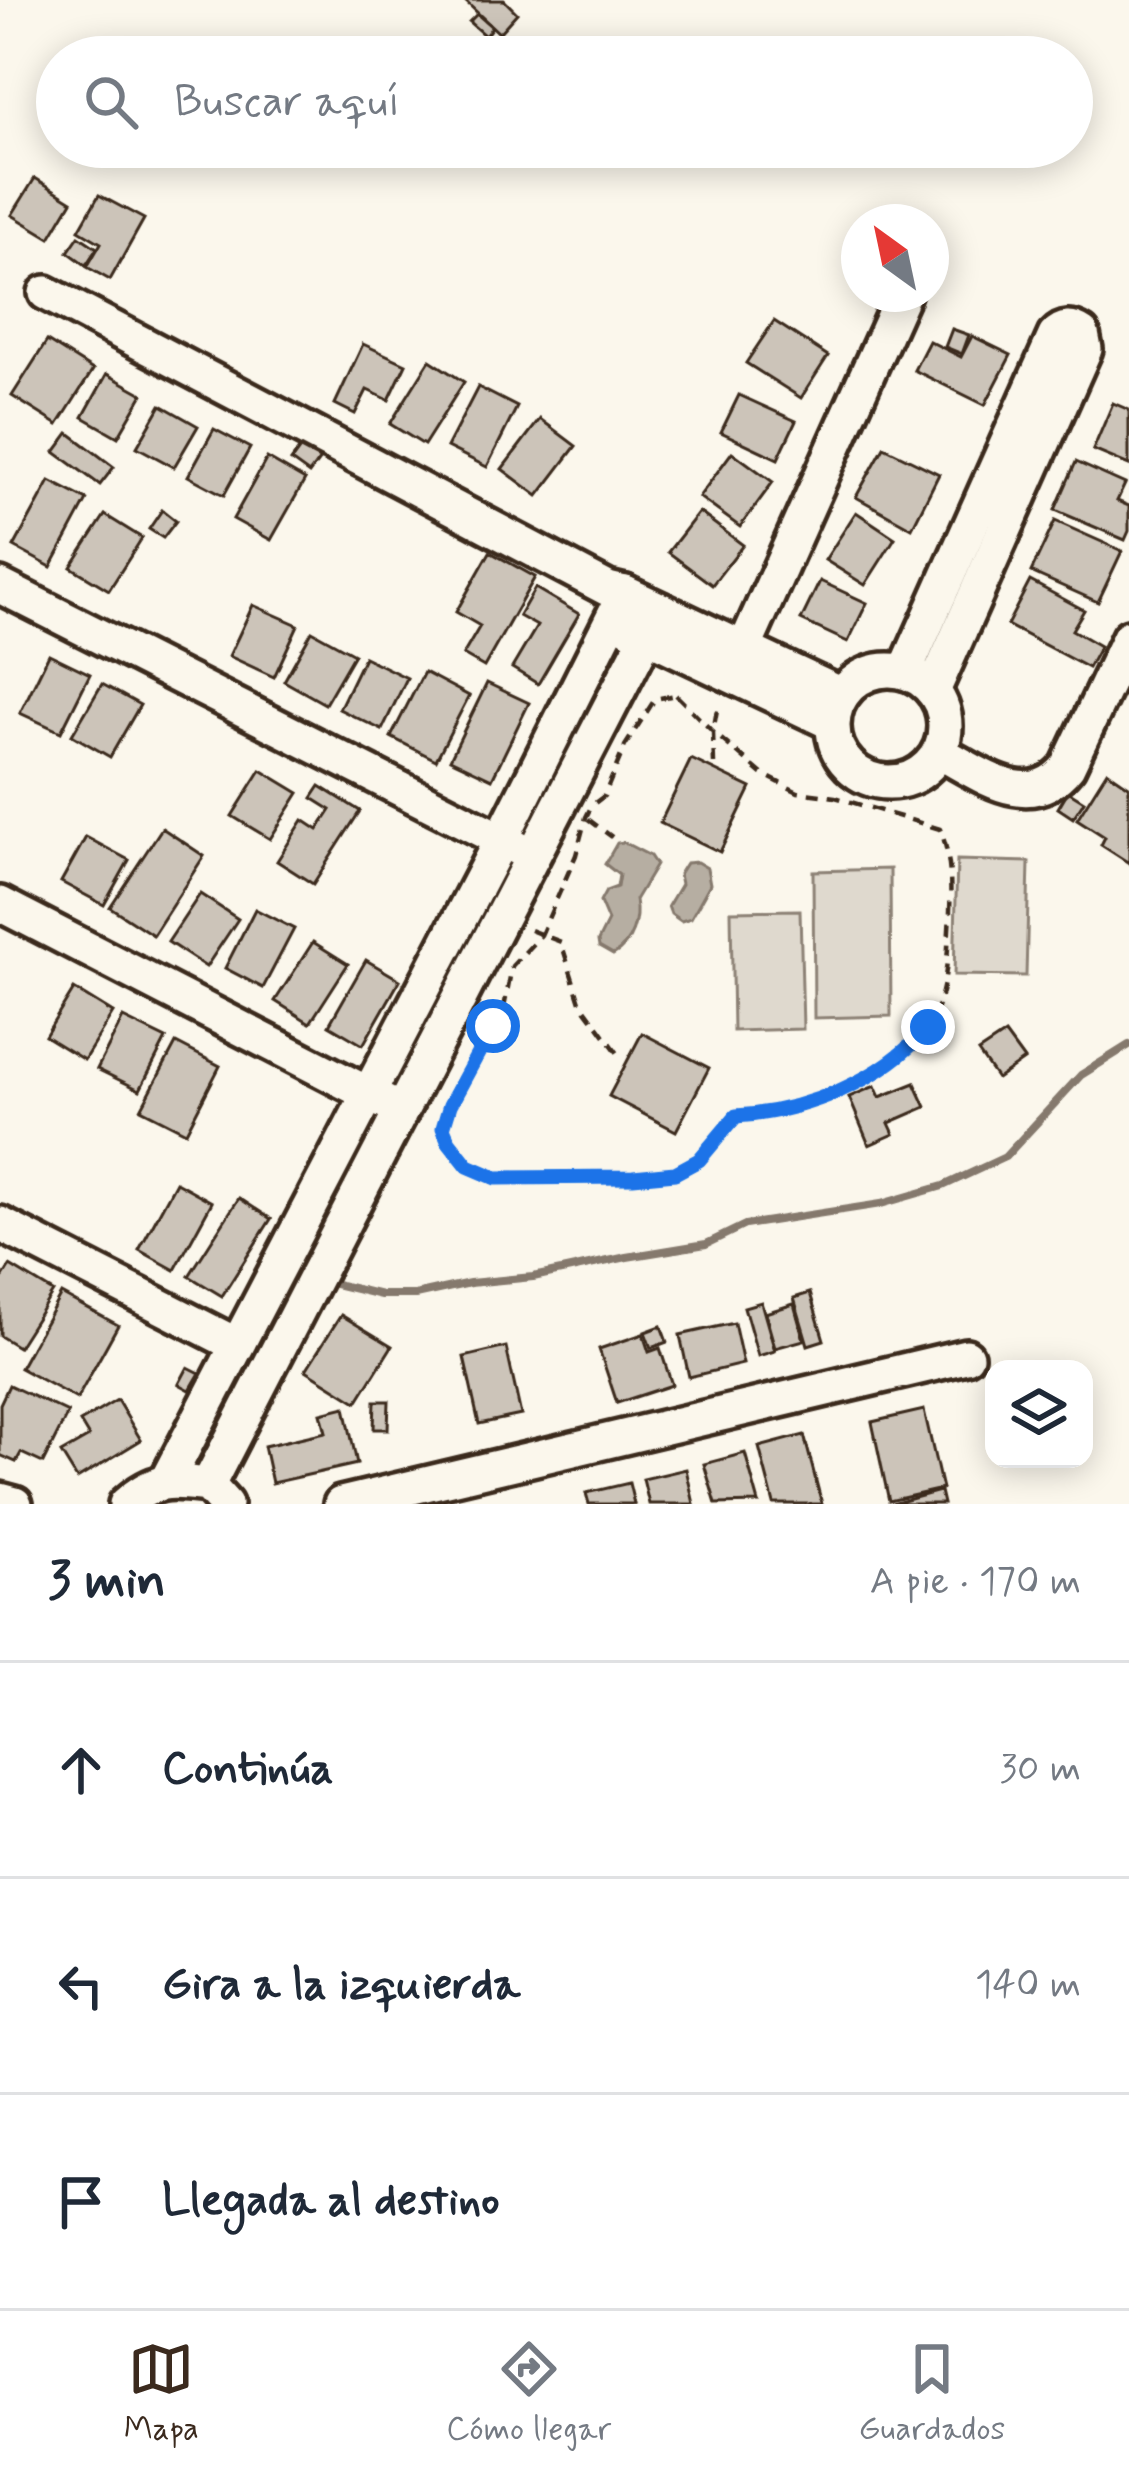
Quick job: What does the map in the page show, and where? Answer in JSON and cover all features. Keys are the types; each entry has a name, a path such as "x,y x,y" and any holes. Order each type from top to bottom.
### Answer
{"street":[{"path":"46,293 653,623 837,709"},
{"path":"737,663 895,312"},
{"path":"1073,329 1082,334 1085,349 919,681 1055,336 1073,329"},
{"path":"0,586 535,857"},
{"path":"167,1480 501,840 615,601"},
{"path":"126,1504 144,1487 167,1480 217,1495 403,1112 653,623"},
{"path":"939,752 1017,790 1046,786 1068,766 1129,638"},
{"path":"887,670 919,681 943,710 945,732 939,752 926,770 906,780 885,783 863,777 846,764 835,745 837,709 854,682 870,674 887,670"},
{"path":"0,904 403,1112"},
{"path":"0,1224 238,1346"},
{"path":"341,1504 966,1357"},
{"path":"0,1500 15,1504"}],"path":[{"path":"714,764 716,710 737,663"},
{"path":"676,695 762,774 798,792 835,797 940,829 947,847 947,980 928,1027 914,1043 849,1086 799,1106 736,1116 699,1160 675,1173 496,1178 468,1166 449,1142 443,1128 450,1105 505,1003 512,966 541,935 576,854 586,817 604,796 625,746 655,699 676,695"},
{"path":"503,917 561,943 580,1002 620,1056"}],"shaded area":[{"path":"617,843 650,856 656,865 635,900 629,938 613,955 599,947 608,921 600,902 606,891 617,887 619,875 605,864"},
{"path":"957,860 1029,862 1026,976 954,975"},
{"path":"686,863 707,868 710,884 691,918 681,921 668,906"},
{"path":"890,869 891,1016 814,1018 813,871"},
{"path":"800,910 803,1029 733,1031 731,911"}],"building":[{"path":"464,0 504,0 517,13 499,33"},
{"path":"477,14 492,27 485,36 469,22"},
{"path":"35,178 72,201 50,238 12,215"},
{"path":"99,195 144,219 110,280 87,267 101,243 79,230"},
{"path":"79,236 97,248 86,265 68,252"},
{"path":"774,321 828,356 801,398 746,363"},
{"path":"952,329 969,335 962,354 945,347"},
{"path":"972,336 1011,355 985,405 914,370 929,341 961,357"},
{"path":"47,341 93,370 58,425 12,396"},
{"path":"363,344 406,364 389,400 367,390 355,414 335,404"},
{"path":"430,360 464,382 424,445 390,424"},
{"path":"107,374 143,394 118,437 83,417"},
{"path":"478,387 517,407 487,467 447,447"},
{"path":"739,395 796,421 778,459 721,432"},
{"path":"1113,403 1129,410 1129,465 1093,450"},
{"path":"161,405 198,426 174,467 137,447"},
{"path":"540,419 576,446 538,496 502,469"},
{"path":"214,429 250,448 224,495 188,476"},
{"path":"69,433 114,467 100,485 55,452"},
{"path":"302,446 320,459 309,474 291,461"},
{"path":"884,447 939,474 912,528 856,497"},
{"path":"732,452 773,482 740,527 699,497"},
{"path":"267,458 305,480 271,540 233,519"},
{"path":"1076,462 1125,484 1117,501 1129,506 1125,540 1055,510"},
{"path":"50,481 87,500 51,567 14,547"},
{"path":"162,510 176,521 163,538 149,529"},
{"path":"699,512 743,545 712,585 668,552"},
{"path":"856,512 895,538 865,585 825,560"},
{"path":"105,515 142,538 109,590 71,567"},
{"path":"1055,521 1122,551 1098,602 1031,572"},
{"path":"490,552 535,577 484,667 463,655 480,626 456,612"},
{"path":"820,581 867,603 848,642 801,620"},
{"path":"1030,581 1084,610 1072,630 1100,646 1088,668 1007,625"},
{"path":"535,588 579,614 538,684 512,668 537,626 519,616"},
{"path":"253,605 298,625 274,677 229,656"},
{"path":"312,631 354,654 325,704 284,681"},
{"path":"49,654 90,674 61,732 20,713"},
{"path":"364,657 407,678 382,730 339,709"},
{"path":"424,672 469,696 436,760 391,737"},
{"path":"487,683 529,703 492,779 450,759"},
{"path":"102,684 140,705 110,757 72,735"},
{"path":"691,759 751,788 720,852 660,823"},
{"path":"261,770 299,793 270,839 232,816"},
{"path":"1107,771 1129,786 1129,863 1101,845 1105,837 1077,819"},
{"path":"320,786 360,811 313,884 277,861 303,820 318,830 331,810 312,798"},
{"path":"1068,791 1084,801 1073,818 1058,808"},
{"path":"162,828 204,856 153,935 110,907"},
{"path":"86,837 129,860 104,905 61,882"},
{"path":"200,894 238,919 206,967 168,942"},
{"path":"255,909 294,929 263,988 225,968"},
{"path":"313,942 348,964 310,1023 275,1001"},
{"path":"366,960 400,980 363,1045 329,1025"},
{"path":"74,989 113,1013 84,1060 45,1036"},
{"path":"123,1018 166,1039 140,1090 97,1069"},
{"path":"642,1033 709,1068 676,1131 609,1096"},
{"path":"1005,1034 1024,1060 997,1079 978,1052"},
{"path":"176,1043 220,1066 186,1132 141,1109"},
{"path":"915,1083 926,1107 889,1123 894,1134 869,1145 849,1097 875,1086 880,1097"},
{"path":"176,1182 212,1202 175,1270 139,1250"},
{"path":"239,1198 271,1219 222,1296 189,1276"},
{"path":"10,1266 53,1292 18,1347 0,1336 0,1282"},
{"path":"810,1293 824,1340 808,1345 794,1298"},
{"path":"61,1294 118,1325 77,1399 20,1368"},
{"path":"761,1302 775,1351 758,1356 744,1307"},
{"path":"794,1304 804,1340 775,1348 765,1313"},
{"path":"341,1315 392,1346 357,1402 306,1370"},
{"path":"734,1323 743,1364 689,1377 680,1335"},
{"path":"661,1326 667,1342 651,1348 645,1332"},
{"path":"643,1334 649,1352 660,1348 672,1385 617,1403 599,1349"},
{"path":"506,1347 521,1415 479,1424 464,1357"},
{"path":"188,1367 200,1373 190,1390 179,1384"},
{"path":"9,1385 68,1413 43,1463 21,1453 16,1462 0,1455 0,1404"},
{"path":"117,1400 141,1440 77,1479 61,1453 89,1437 80,1422"},
{"path":"375,1401 389,1401 388,1429 374,1429"},
{"path":"345,1407 357,1464 272,1483 264,1446 326,1432 321,1413"},
{"path":"924,1410 942,1489 889,1501 872,1422"},
{"path":"804,1435 822,1504 774,1504 759,1447"},
{"path":"745,1453 759,1503 716,1504 704,1464"},
{"path":"686,1469 694,1504 649,1504 643,1479"},
{"path":"629,1483 634,1504 589,1504 586,1493"},
{"path":"940,1491 943,1504 892,1504"}],"waterway":[{"path":"331,1283 381,1295 415,1295 533,1277 706,1244 745,1225 881,1204 943,1186 1005,1157 1081,1075 1129,1045"}],"route":[{"path":"493,1026 450,1105 443,1128 468,1166 496,1178 545,1180 675,1173 699,1160 736,1116 799,1106 849,1086 893,1059 928,1027"}]}
